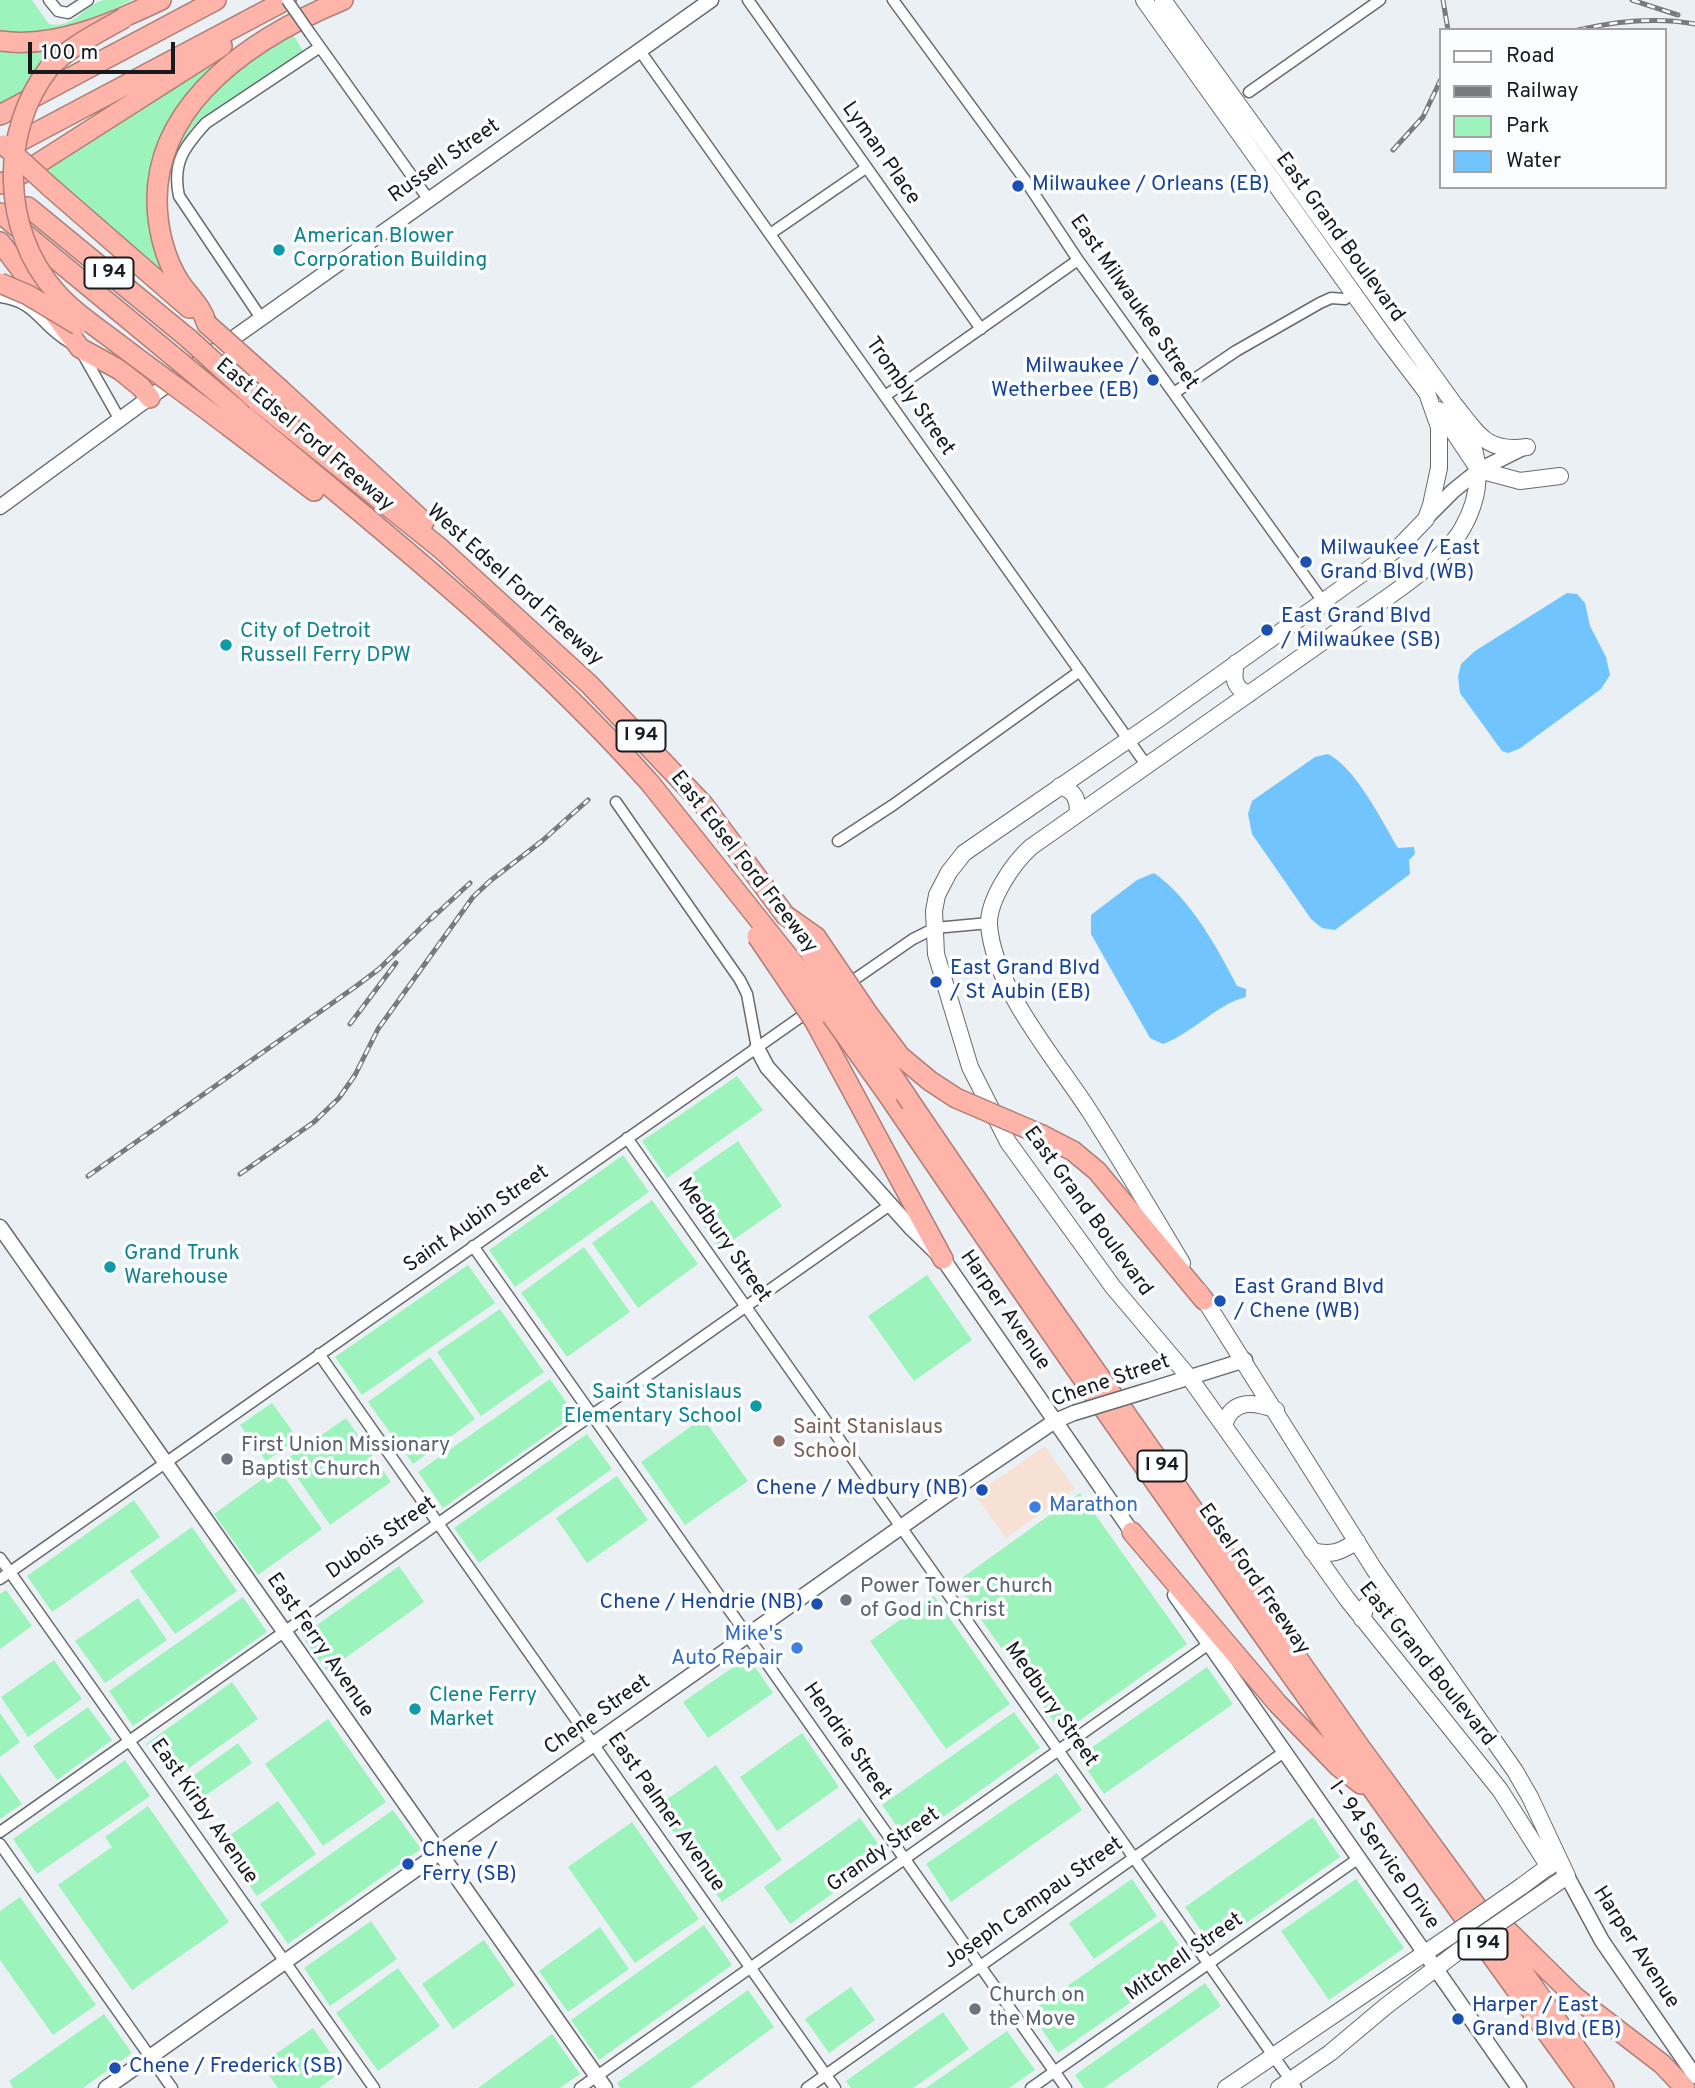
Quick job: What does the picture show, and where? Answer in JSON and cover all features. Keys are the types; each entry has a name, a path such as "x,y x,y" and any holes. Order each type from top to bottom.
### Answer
{"highway":[{"path":"148,366 76,311 44,278 26,249 16,223 9,184 9,156 23,108 48,69 74,46 161,0"},
{"path":"0,115 216,0"},
{"path":"0,152 286,0"},
{"path":"177,289 166,254 156,199 158,177 170,139 195,99 232,62 278,31 343,0"},
{"path":"0,184 23,173 227,43 254,15"},
{"path":"0,41 48,41 124,18"},
{"path":"0,141 50,187 177,289 207,324 415,512 426,524 440,548"},
{"name":"West Edsel Ford Freeway","path":"0,184 189,339 256,400 440,548 589,684 702,804 785,915 911,1103"},
{"name":"East Edsel Ford Freeway","path":"1,214 174,357 235,419 300,479 386,550 432,574 568,697 650,783 799,970 888,1095"},
{"path":"0,242 80,348 120,370 150,398"},
{"path":"0,283 28,295 235,419"},
{"path":"650,783 814,1020 943,1259"},
{"path":"785,915 816,937 869,1015 901,1056 930,1081 957,1098 1073,1151 1097,1171 1204,1300"},
{"name":"Edsel Ford Freeway","path":"888,1095 1000,1259 1380,1799 1587,2088"},
{"name":"Edsel Ford Freeway","path":"911,1103 1050,1306 1604,2088"},
{"path":"1132,1532 1278,1704 1338,1766 1380,1799"},
{"path":"1466,1891 1575,1997 1662,2064 1685,2088"}],"main road":[{"name":"East Grand Boulevard","path":"1144,0 1402,332 1454,404"},
{"name":"East Grand Boulevard","path":"1163,0 1386,339 1427,393 1439,427 1439,468 1435,493 1426,519 1406,541 1384,558 964,853 949,872 937,895 934,911 936,954 970,1067 1008,1142 1112,1287 1189,1377 1362,1619 1567,1876"},
{"path":"1427,393 1479,470 1520,481 1560,476"},
{"path":"1454,404 1490,444 1509,449 1527,447"},
{"path":"989,923 998,893 1014,864 1031,847 1376,604 1448,549 1464,526 1474,498 1479,470 1471,438 1454,404"},
{"path":"1236,663 1234,681 1242,692 1249,694"},
{"path":"1060,786 1074,794 1078,814"},
{"name":"East Grand Boulevard","path":"989,923 1000,971 1019,1007 1091,1113 1204,1300 1245,1360 1395,1601 1515,1771 1554,1863"},
{"path":"1224,1426 1230,1412 1243,1404 1256,1403 1276,1410"},
{"path":"1312,1551 1323,1554 1338,1553 1357,1541"},
{"path":"1362,1619 1369,1602 1379,1599 1395,1601"},
{"path":"1226,2088 1554,1863"},
{"path":"1289,2086 1436,1968 1567,1876"}],"street":[{"path":"49,0 54,8 63,12 73,11 88,0"},
{"path":"286,0 429,200"},
{"name":"Russell Street","path":"1,505 711,0"},
{"name":"Lyman Place","path":"748,0 981,329"},
{"name":"East Milwaukee Street","path":"893,0 1025,180 1078,260 1342,628"},
{"path":"1249,92 1380,0"},
{"path":"261,318 179,196 177,167 191,139 206,123 320,47"},
{"name":"Trombly Street","path":"640,51 1147,766"},
{"path":"770,234 866,168"},
{"path":"885,396 1078,260"},
{"path":"0,298 17,300 30,306 60,337 80,348 120,420"},
{"path":"1174,393 1236,351 1320,303 1331,298 1345,299"},
{"path":"1426,519 1453,491 1479,470 1527,447"},
{"path":"838,841 893,805 1080,671"},
{"name":"Harper Avenue","path":"616,802 740,980 747,994 757,1048 767,1067 890,1205 943,1259 1284,1752"},
{"name":"Saint Aubin Street","path":"5,1575 913,939 935,928 989,923"},
{"name":"Medbury Street","path":"627,1138 1274,2057 1289,2086"},
{"name":"Dubois Street","path":"0,1832 890,1205"},
{"name":"East Ferry Avenue","path":"0,1227 601,2082"},
{"name":"Hendrie Street","path":"473,1246 1066,2088"},
{"name":"East Palmer Avenue","path":"319,1354 835,2088"},
{"name":"Chene Street","path":"106,2088 1055,1421 1245,1360"},
{"name":"East Kirby Avenue","path":"0,1558 5,1575 129,1741 374,2088"},
{"name":"Grandy Street","path":"580,2088 601,2082 751,1968 1209,1644"},
{"name":"I- 94 Service Drive","path":"1284,1752 1519,2088"},
{"name":"Joseph Campau Street","path":"807,2088 1284,1752"},
{"path":"0,1844 172,2088"},
{"name":"Mitchell Street","path":"1031,2088 1359,1858"},
{"name":"Harper Avenue","path":"1567,1876 1602,1941 1695,2076"}],"shaded area":[{"path":"1045,1446 1075,1489 1006,1538 975,1495"}],"green space":[{"path":"0,0 32,0 49,24 58,25 73,20 104,0 132,0 76,27 41,36 0,32"},
{"path":"292,33 303,51 192,128 171,163 180,140 204,102 236,73"},
{"path":"0,46 42,50 43,57 20,94 0,104"},
{"path":"238,46 240,50 184,103 164,133 166,277 42,168"},
{"path":"737,1076 763,1110 667,1178 642,1141"},
{"path":"738,1141 782,1206 720,1249 675,1185"},
{"path":"623,1155 649,1192 515,1287 489,1250"},
{"path":"652,1200 698,1264 638,1308 592,1243"},
{"path":"584,1247 630,1312 567,1357 521,1293"},
{"path":"468,1265 495,1303 362,1395 335,1357"},
{"path":"927,1275 972,1340 914,1381 868,1316"},
{"path":"500,1309 544,1372 481,1416 437,1352"},
{"path":"430,1357 475,1419 413,1464 368,1402"},
{"path":"550,1379 575,1415 443,1508 418,1472"},
{"path":"272,1403 298,1439 266,1461 240,1425"},
{"path":"346,1418 391,1482 330,1525 285,1460"},
{"path":"703,1418 748,1481 685,1525 641,1462"},
{"path":"587,1434 612,1469 479,1563 454,1528"},
{"path":"278,1468 322,1529 258,1575 214,1514"},
{"path":"617,1476 648,1520 587,1563 556,1518"},
{"path":"1080,1493 1187,1644 1062,1733 955,1583"},
{"path":"134,1500 160,1537 52,1612 27,1576"},
{"path":"192,1527 237,1591 175,1634 130,1571"},
{"path":"399,1566 424,1602 327,1671 302,1636"},
{"path":"6,1590 32,1626 0,1649 0,1594"},
{"path":"934,1596 1010,1704 946,1749 870,1641"},
{"path":"243,1597 267,1632 133,1726 109,1691"},
{"path":"138,1598 167,1640 105,1683 75,1641"},
{"path":"748,1657 773,1693 708,1738 683,1702"},
{"path":"54,1660 82,1699 28,1737 1,1697"},
{"path":"1207,1667 1233,1704 1104,1794 1078,1757"},
{"path":"232,1682 258,1719 172,1780 146,1744"},
{"path":"88,1707 112,1740 57,1780 33,1746"},
{"path":"1014,1712 1040,1748 908,1842 882,1805"},
{"path":"0,1713 20,1742 0,1757"},
{"path":"328,1719 386,1802 323,1846 265,1764"},
{"path":"802,1733 839,1787 777,1831 740,1777"},
{"path":"238,1743 252,1763 192,1805 179,1786"},
{"path":"125,1760 150,1796 37,1874 13,1839"},
{"path":"716,1765 782,1860 722,1902 656,1807"},
{"path":"0,1773 22,1804 0,1819"},
{"path":"1057,1773 1082,1810 951,1902 926,1864"},
{"path":"278,1801 316,1854 257,1896 219,1843"},
{"path":"148,1806 229,1922 132,1990 58,1885 112,1847 105,1837"},
{"path":"393,1810 421,1849 288,1944 260,1904"},
{"path":"1313,1817 1340,1857 1212,1947 1185,1907"},
{"path":"860,1818 886,1855 790,1924 764,1887"},
{"path":"632,1822 699,1919 635,1963 568,1867"},
{"path":"1132,1879 1157,1916 1094,1959 1069,1923"},
{"path":"1356,1879 1404,1948 1329,2000 1281,1931"},
{"path":"20,1897 96,2005 53,2035 0,1960 0,1911"},
{"path":"1162,1920 1190,1961 1058,2053 1030,2012"},
{"path":"371,1921 397,1959 330,2006 304,1968"},
{"path":"704,1925 732,1965 599,2060 571,2020"},
{"path":"600,1927 629,1969 568,2012 539,1971"},
{"path":"484,1940 515,1985 453,2029 422,1984"},
{"path":"398,1968 440,2026 378,2071 336,2013"},
{"path":"1205,1983 1221,2006 1104,2088 1084,2088 1075,2075"},
{"path":"851,1987 875,2020 829,2053 805,2019"},
{"path":"748,1990 774,2027 690,2088 620,2088 617,2083"},
{"path":"943,2012 969,2049 913,2088 851,2088 846,2081"},
{"path":"104,2014 132,2053 83,2088 13,2088 9,2081"},
{"path":"313,2028 343,2071 319,2088 278,2088 261,2064"},
{"path":"1007,2031 1035,2070 1009,2088 926,2088"},
{"path":"552,2034 580,2074 560,2088 478,2088"}],"water":[{"path":"1567,593 1577,594 1585,603 1590,626 1606,657 1610,675 1601,689 1519,749 1508,753 1502,751 1460,693 1458,677 1461,664 1475,651"},
{"path":"1328,754 1358,782 1398,848 1414,847 1415,854 1409,860 1410,874 1335,930 1322,928 1311,919 1252,834 1248,814 1252,801 1315,757"},
{"path":"1154,873 1191,909 1237,986 1246,989 1246,997 1224,1006 1163,1044 1150,1038 1091,934 1091,915 1137,880"}],"railway":[{"path":"1443,0 1448,28"},
{"path":"1632,0 1678,15"},
{"path":"1588,28 1636,21 1695,24"},
{"path":"1393,150 1423,117 1440,81"},
{"path":"240,1174 314,1122 339,1098 355,1075 378,1029 473,897 588,800"},
{"path":"431,919 470,883"},
{"path":"88,1176 379,969 436,913"},
{"path":"350,1024 396,963"}],"place":[{"name":"Milwaukee / Orleans (EB)","path":"1018,186"},
{"name":"American Blower Corporation Building","path":"279,250"},
{"name":"Milwaukee / Wetherbee (EB)","path":"1153,380"},
{"name":"Milwaukee / East Grand Blvd (WB)","path":"1306,562"},
{"name":"East Grand Blvd / Milwaukee (SB)","path":"1267,630"},
{"name":"City of Detroit Russell Ferry DPW","path":"226,645"},
{"name":"East Grand Blvd / St Aubin (EB)","path":"936,982"},
{"name":"Grand Trunk Warehouse","path":"110,1267"},
{"name":"East Grand Blvd / Chene (WB)","path":"1220,1301"},
{"name":"Saint Stanislaus Elementary School","path":"756,1406"},
{"name":"Saint Stanislaus School","path":"779,1441"},
{"name":"First Union Missionary Baptist Church","path":"227,1459"},
{"name":"Chene / Medbury (NB)","path":"982,1490"},
{"name":"Marathon","path":"1035,1507"},
{"name":"Power Tower Church of God in Christ","path":"846,1600"},
{"name":"Chene / Hendrie (NB)","path":"817,1604"},
{"name":"Mike's Auto Repair","path":"797,1648"},
{"name":"Clene Ferry Market","path":"415,1709"},
{"name":"Chene / Ferry (SB)","path":"408,1864"},
{"name":"Church on the Move","path":"975,2009"},
{"name":"Harper / East Grand Blvd (EB)","path":"1458,2019"},
{"name":"Chene / Frederick (SB)","path":"115,2068"}]}
